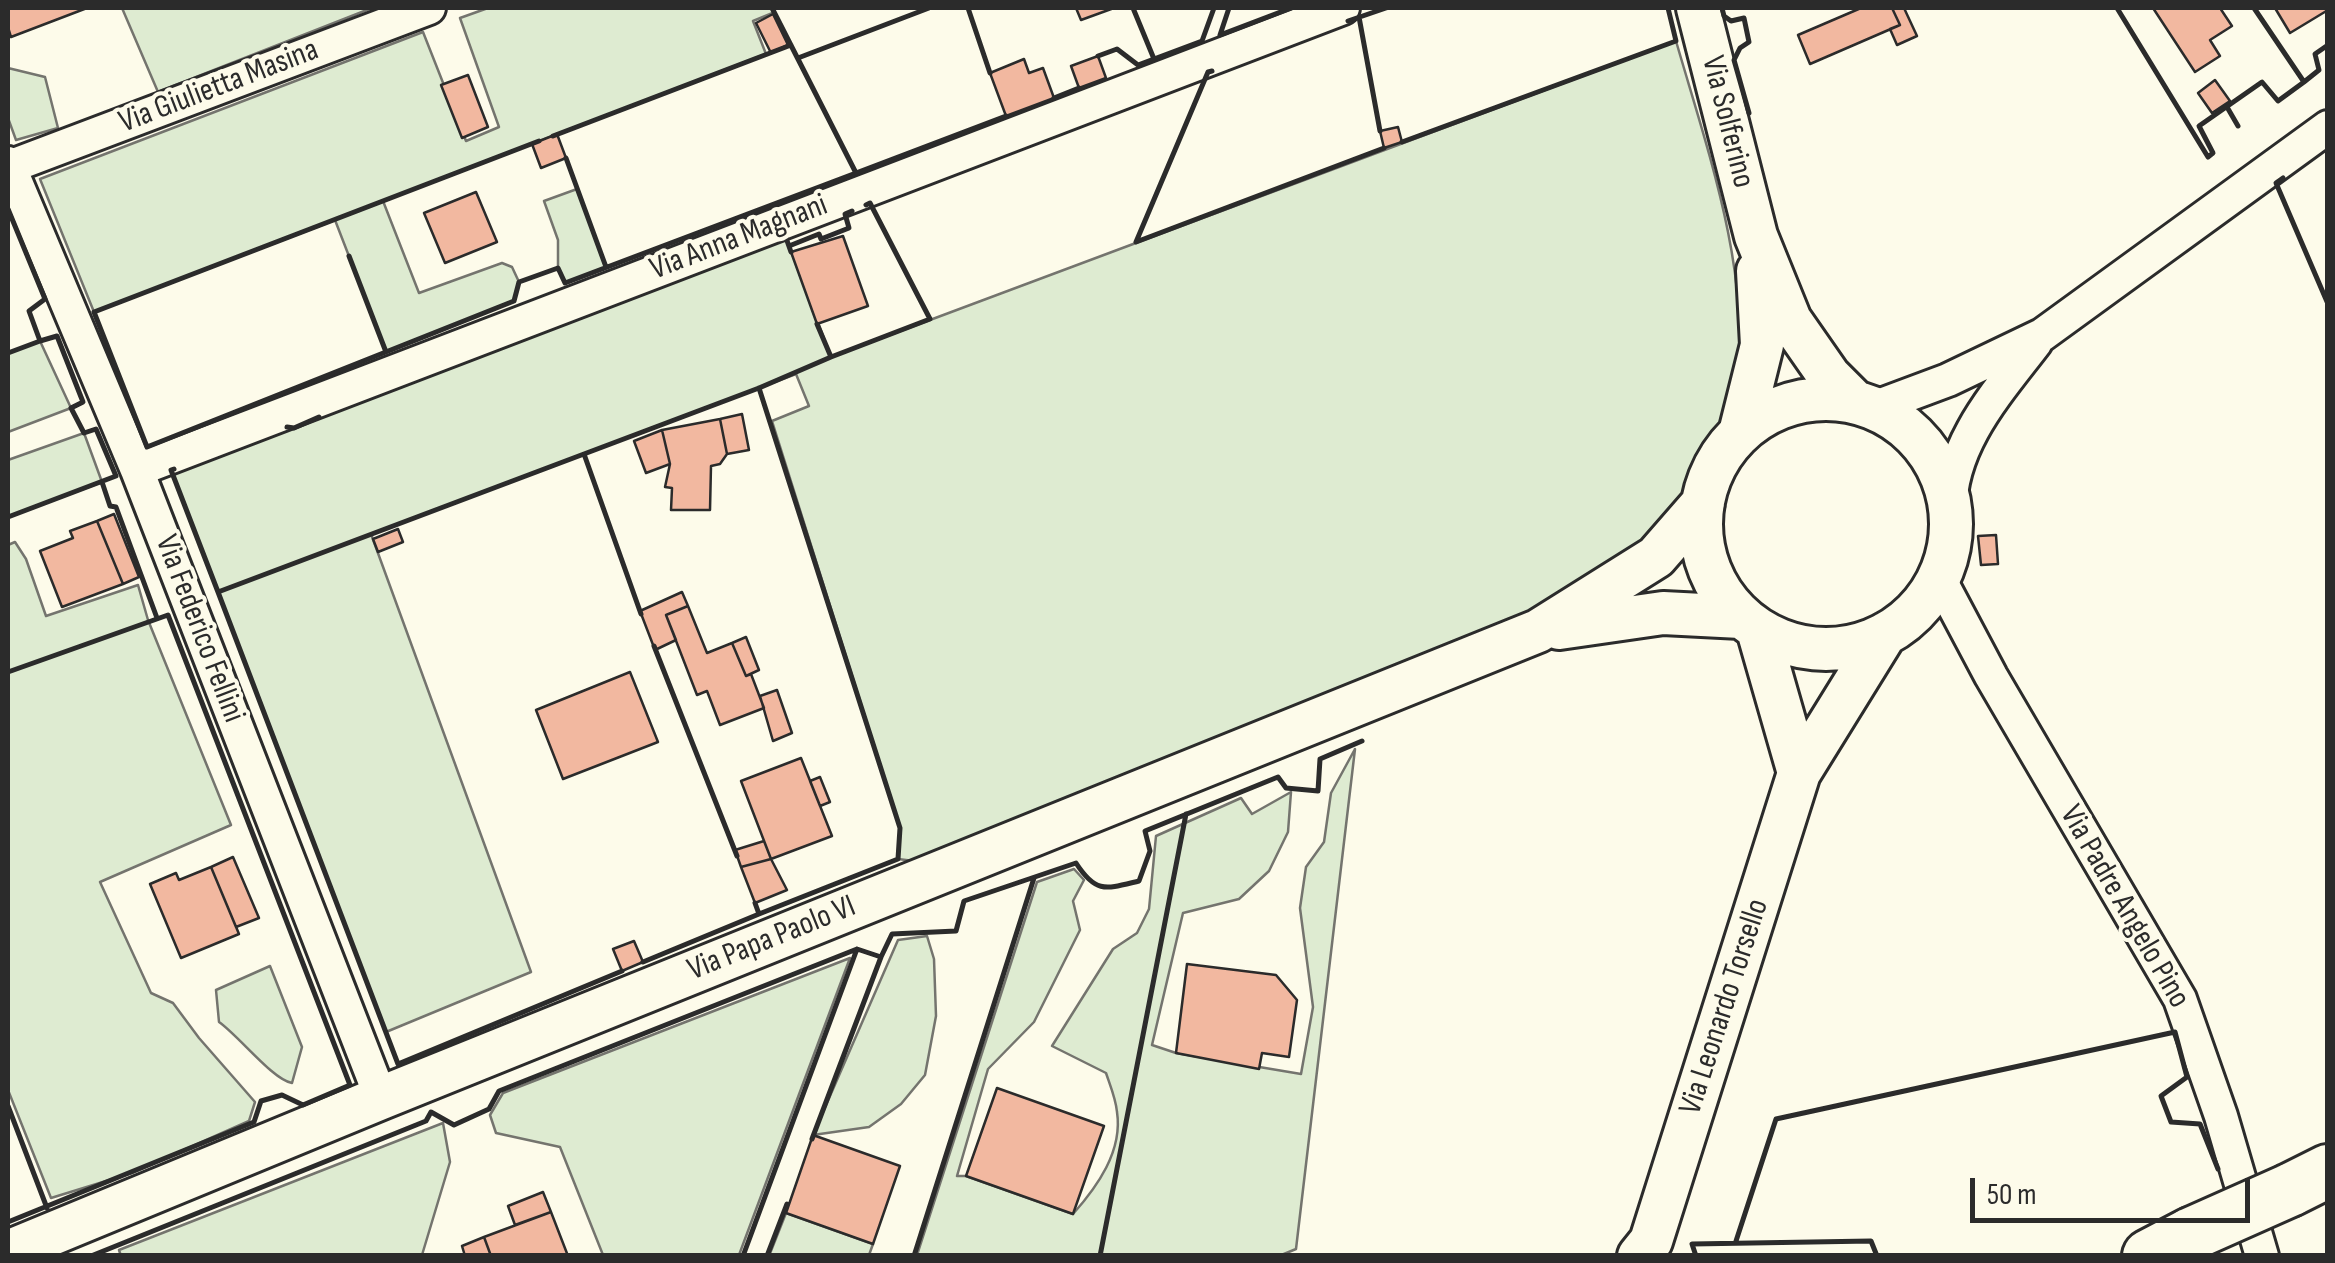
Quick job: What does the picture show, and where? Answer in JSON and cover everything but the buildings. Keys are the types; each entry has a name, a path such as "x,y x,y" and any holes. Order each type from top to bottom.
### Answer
{"main road":[{"path":"2170,1245 2308,1180"}],"street":[{"name":"Via Giulietta Masina","path":"8,165 429,8"},
{"name":"Via Anna Magnani","path":"137,470 1342,8"},
{"name":"Via Solferino","path":"1698,8 1756,236 1790,320 1829,376 1863,404"},
{"path":"1863,404 1948,380 2042,335 2328,127"},
{"name":"Via Federico Fellini","path":"8,165 137,470 381,1098"},
{"name":"Via Solferino","path":"1740,433 1762,345 1756,236"},
{"path":"1950,511 1942,478 1926,448 1902,424 1863,404 1823,398 1793,403 1764,415 1740,433 1722,454 1710,477 1701,534 1708,565 1721,593 1750,623 1788,644 1821,649 1854,646 1885,634 1917,610 1939,578 1949,545 1950,511 1950,482 1969,435 2042,335"},
{"name":"Via Papa Paolo VI","path":"8,1252 1538,631 1656,558 1703,503"},
{"name":"Via Padre Angelo Pino","path":"1939,578 1991,676 2180,998 2221,1116 2262,1256"},
{"name":"Via Papa Paolo VI","path":"1538,631 1663,613 1750,623"},
{"path":"1750,623 1799,773"},
{"name":"Via Leonardo Torsello","path":"1648,1251 1799,773 1885,634"}],"green space":[{"path":"122,8 372,8 158,92"},
{"path":"488,8 772,8 775,12 753,21 766,54 383,201 419,293 502,263 512,267 519,282 514,301 386,352 335,220 94,312 40,179 423,32 466,141 499,127 460,18"},
{"path":"1676,41 1723,207 1740,336 1737,376 1726,416 1690,489 1658,532 1602,574 1517,617 914,861 898,859 900,828 772,421 809,406 796,374 371,534 531,972 386,1032 171,470 785,235 831,357"},
{"path":"8,68 45,77 58,128 16,140 8,118"},
{"path":"577,189 606,267 565,283 558,268 558,240 544,201"},
{"path":"40,341 71,408 8,432 8,353"},
{"path":"84,433 102,482 8,517 8,460"},
{"path":"15,542 26,559 46,616 138,585 148,620 231,825 100,882 151,993 173,1003 255,1102 249,1121 132,1173 51,1198 8,1090 8,545"},
{"path":"1355,749 1296,1249 1279,1256 917,1255 1037,882 1074,869 1084,880 1073,901 1080,930 1034,1022 988,1069 957,1176 1073,1214 1091,1192 1116,1141 1114,1097 1106,1073 1052,1046 1113,949 1137,933 1149,909 1156,836 1241,798 1252,814 1291,792 1288,832 1269,871 1239,899 1183,913 1152,1045 1176,1053 1301,1074 1313,1007 1300,908 1306,867 1324,842 1331,793"},
{"path":"927,936 934,959 936,1016 925,1075 901,1104 869,1127 813,1135 898,940"},
{"path":"850,958 739,1255 603,1255 560,1147 496,1133 490,1115 503,1093"},
{"path":"270,966 302,1047 292,1083 275,1074 219,1022 216,990"},
{"path":"443,1123 450,1162 422,1255 121,1256 119,1250"},
{"path":"786,1213 873,1244 869,1255 769,1256"}],"wall":[{"path":"772,8 856,173 1006,116"},
{"path":"798,58 929,8"},
{"path":"968,8 990,73"},
{"path":"1133,8 1154,59"},
{"path":"1098,56 1117,49 1138,65 1202,41 1214,8"},
{"path":"1229,8 1220,35 1291,8"},
{"path":"1348,21 1386,8"},
{"path":"1402,142 1676,41 1668,8"},
{"path":"1722,8 1731,21 1744,18 1749,42 1740,48 1734,60 1749,113"},
{"path":"2117,8 2208,157 2213,153 2199,126 2262,82 2278,101 2304,82 2254,8"},
{"path":"1359,17 1380,131"},
{"path":"553,136 791,45"},
{"path":"2304,82 2319,70 2315,54 2328,45"},
{"path":"1212,71 1208,72 1136,242 1384,148"},
{"path":"1054,98 1079,88"},
{"path":"2227,107 2238,126"},
{"path":"539,141 94,312 147,447 514,301 519,282 558,268 565,283 856,173"},
{"path":"566,158 606,267"},
{"path":"2283,178 2276,183 2328,304"},
{"path":"817,324 831,357 930,319 870,203 866,205"},
{"path":"8,209 45,299 29,311 40,341 57,336 83,402 71,408 84,433 96,429 116,476 8,517"},
{"path":"789,246 849,228 845,214 852,211"},
{"path":"779,238 785,235 791,252"},
{"path":"349,256 386,352"},
{"path":"8,353 40,341"},
{"path":"174,469 171,470 218,592 759,388 831,357"},
{"path":"755,903 759,914 898,859 900,828 759,388"},
{"path":"287,427 294,428 319,417"},
{"path":"584,454 641,614"},
{"path":"102,482 110,506 116,507 157,618"},
{"path":"218,592 398,1064 622,971"},
{"path":"8,672 168,615 350,1085 303,1105 282,1095 261,1101 254,1122 8,1222"},
{"path":"654,646 737,856"},
{"path":"91,1256 426,1121 431,1112 454,1125 489,1109 499,1091 857,949 881,957 892,934 956,931 964,901 1076,863 1090,880 1103,887 1139,881 1150,851 1145,831 1278,777 1286,788 1318,791 1320,759 1362,741"},
{"path":"1100,1256 1186,814"},
{"path":"914,1256 1034,878"},
{"path":"643,962 759,914"},
{"path":"743,1256 857,949"},
{"path":"812,1139 881,957"},
{"path":"1736,1241 1776,1119 2175,1032 2187,1077 2161,1096 2171,1122 2200,1124 2218,1169"},
{"path":"8,1106 47,1208"},
{"path":"767,1256 787,1204"},
{"path":"1696,1256 1692,1244 1871,1241 1877,1256"}]}
